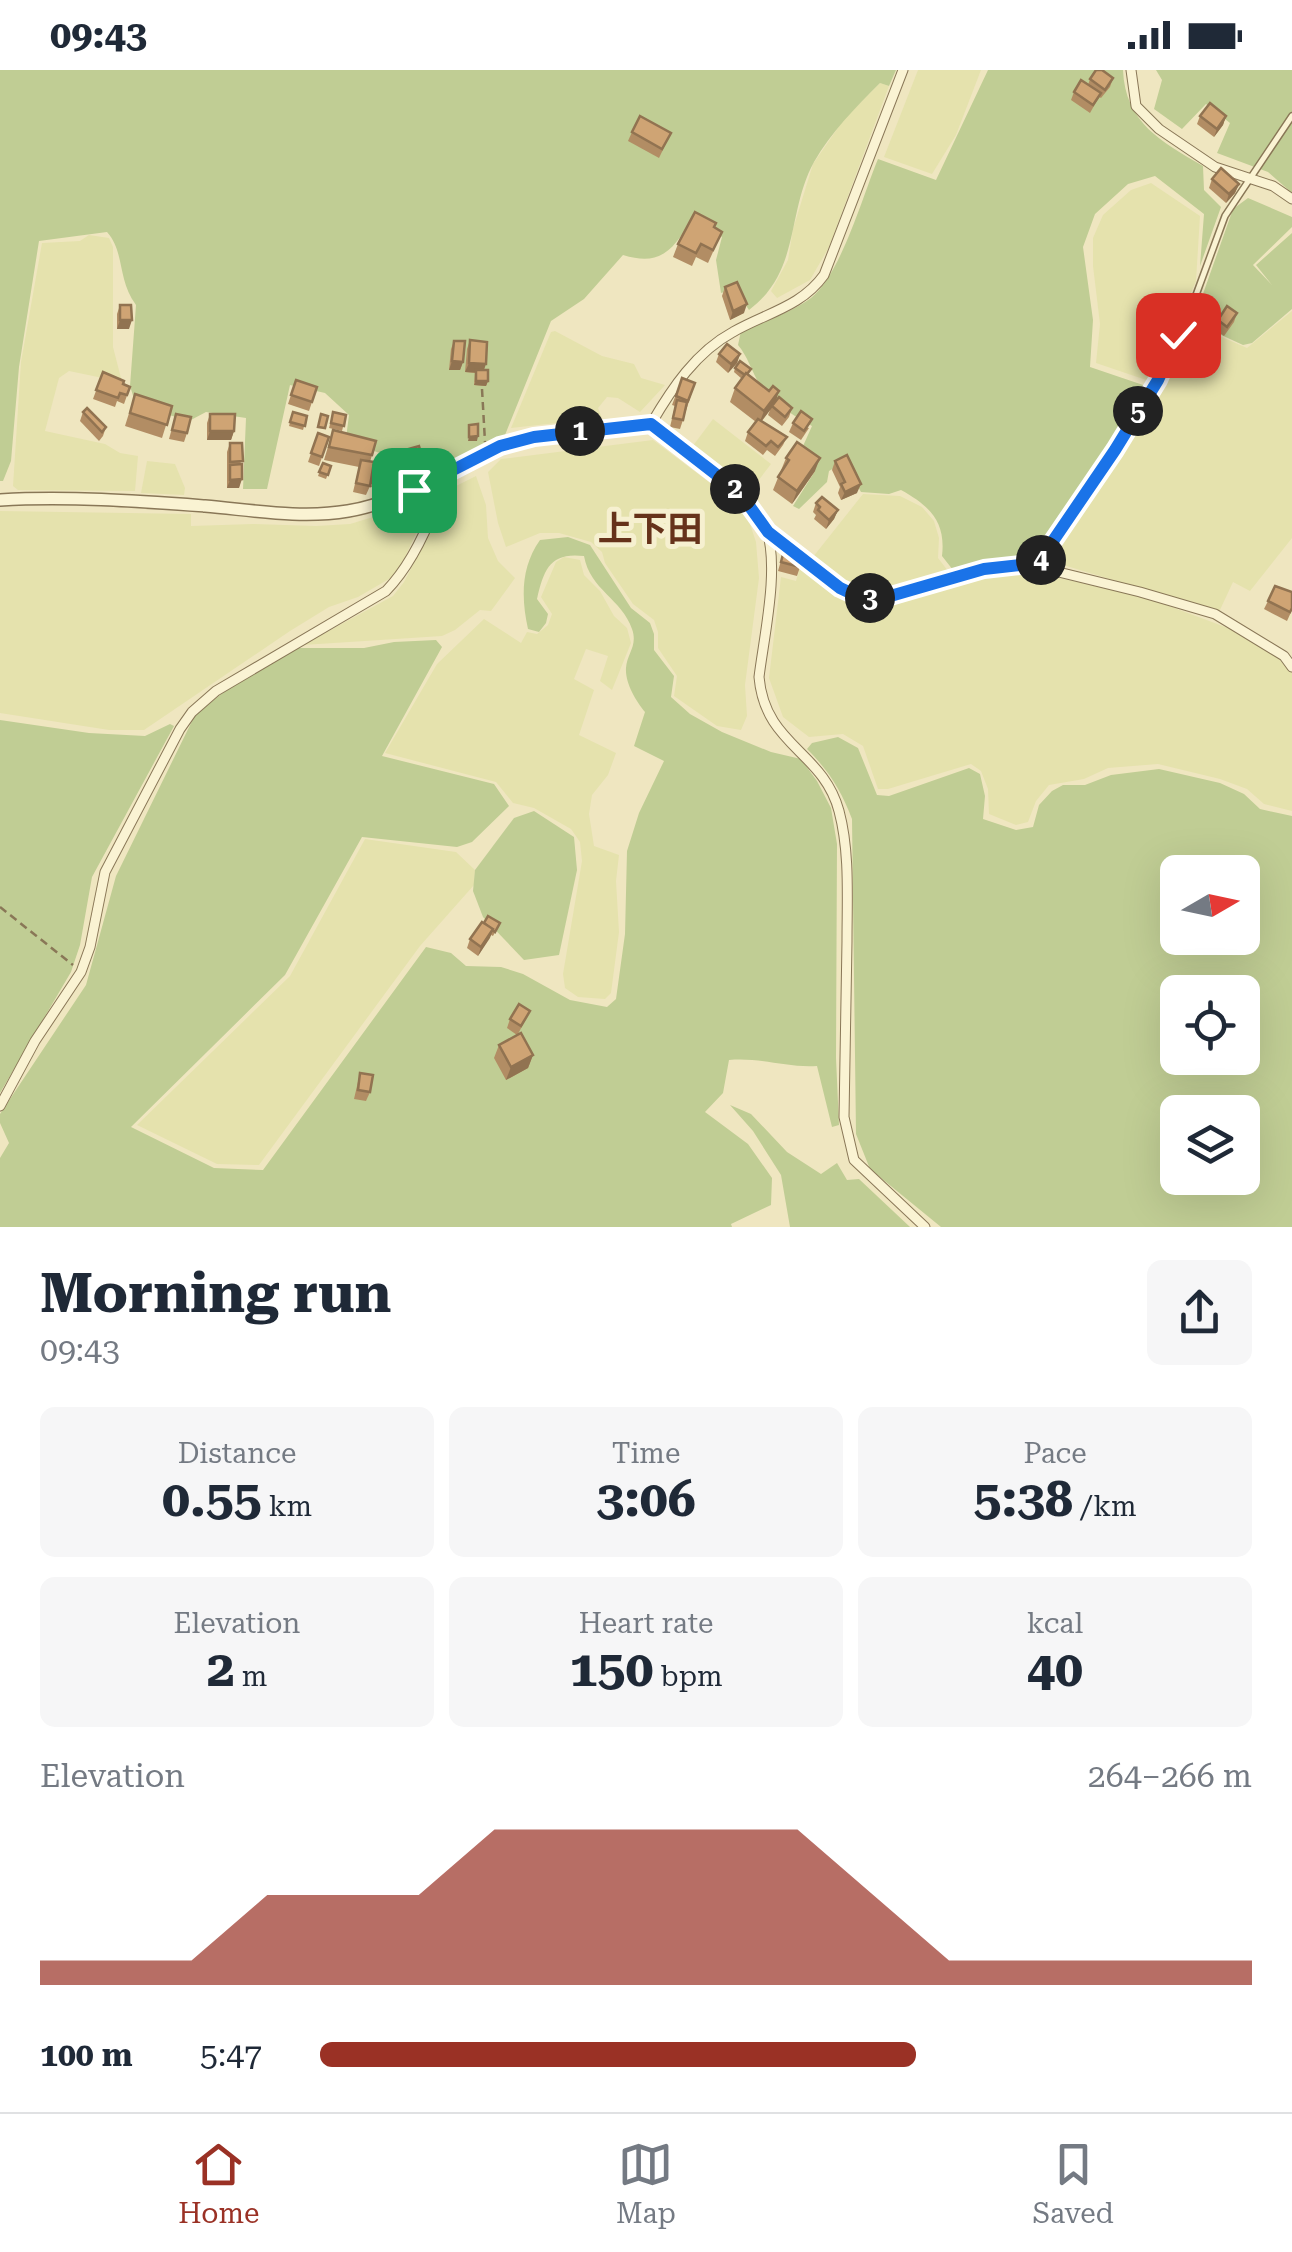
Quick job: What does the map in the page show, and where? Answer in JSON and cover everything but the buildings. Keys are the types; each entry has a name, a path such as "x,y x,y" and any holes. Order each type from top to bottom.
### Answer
{"street":[{"path":"651,424 669,393 711,347 731,332 800,301 824,275 903,70"},
{"path":"1132,70 1136,106 1144,117 1215,167 1273,186 1292,199"},
{"path":"0,500 143,501 314,514 383,503 486,453 534,437 651,424 740,493 768,532 840,588 871,598 903,594 984,569 1034,566 1215,614 1284,656 1292,667"},
{"path":"0,1106 35,1041 81,972 105,872 180,729 216,691 386,591 400,577 433,513 441,490 435,479"},
{"path":"768,532 770,576 759,676 761,693 773,724 816,767 828,783 840,812 848,901 844,1117 849,1149 867,1174 925,1227"}],"lane":[{"path":"1034,566 1050,550 1158,380 1196,295 1225,216 1292,116"}],"path":[{"path":"482,389 486,453"},
{"path":"0,907 81,972"}],"shaded area":[{"path":"918,70 981,70 956,135 932,174 884,157"},
{"path":"880,83 889,86 829,247 810,280 777,298 771,291 788,260 813,164 844,119"},
{"path":"1151,183 1200,216 1196,281 1152,382 1096,363 1100,324 1093,266 1093,238 1103,215 1131,190"},
{"path":"89,235 109,238 113,247 113,347 122,382 69,371 59,378 45,431 105,444 120,453 138,456 135,491 18,490 13,486 21,362 42,243 80,241"},
{"path":"1292,311 1292,538 1250,591 1233,582 1219,612 1050,561 1162,392 1194,330 1199,327 1247,348"},
{"path":"551,332 602,356 634,364 641,378 665,385 640,412 618,398 607,397 598,408 602,418 511,428"},
{"path":"713,419 771,464 749,493 692,447"},
{"path":"653,440 733,500 748,518 756,542 759,578 745,685 747,716 741,730 717,726 674,696 677,676 658,648 654,620 633,604 605,563 602,552 591,542 559,533 540,533 506,547 498,523 488,472 501,459"},
{"path":"147,461 175,464 184,495 141,493"},
{"path":"476,476 486,505 488,538 498,561 515,578 491,611 480,610 442,636 303,645 393,596 454,487"},
{"path":"863,494 900,496 922,507 934,521 939,538 938,558 948,571 896,590 864,591 837,577 813,557"},
{"path":"429,496 431,501 400,568 389,579 358,597 329,607 290,631 144,730 109,730 0,713 0,511 191,514 191,526 316,526 350,524"},
{"path":"564,557 580,560 584,575 627,628 631,643 612,690 600,681 608,656 586,649 574,679 594,690 579,735 616,753 608,775 592,795 589,814 594,846 619,855 619,932 611,993 605,999 578,997 565,988 563,974 582,861 580,842 571,829 534,808 513,803 496,782 385,753 437,664 484,619 521,643 527,632 537,634 548,625 552,614 541,597 556,562"},
{"path":"800,567 844,598 869,605 900,602 950,584 1001,572 1032,572 1145,597 1244,634 1284,659 1292,672 1292,811 1264,804 1247,789 1220,779 1158,764 1108,768 1084,779 1049,785 1036,801 1028,822 1016,825 989,814 988,789 981,771 971,764 878,789 863,746 843,734 809,737 783,717 769,678 781,577 796,581"},
{"path":"365,839 456,852 475,870 474,885 420,946 259,1165 217,1164 137,1125 290,976"}],"green space":[{"path":"0,70 896,70 889,86 880,83 844,120 814,162 777,278 749,310 735,289 721,293 716,260 722,237 693,218 665,253 648,259 623,255 584,299 551,321 505,435 419,476 412,455 386,455 346,438 349,415 325,393 290,385 267,489 243,489 246,418 206,412 189,421 136,405 130,386 136,305 107,232 39,241 19,367 11,461 0,481"},
{"path":"988,70 1123,70 1125,88 1138,117 1160,139 1203,166 1204,190 1221,207 1200,266 1204,214 1155,176 1128,184 1095,214 1083,247 1093,320 1090,367 1146,386 1077,508 1044,549 1024,562 953,570 942,556 941,534 928,509 901,490 889,494 861,492 844,462 829,471 827,482 799,509 793,506 815,471 799,455 812,426 769,396 738,345 741,331 795,308 822,287 841,253 878,159 936,180"},
{"path":"1156,70 1292,70 1292,193 1268,172 1217,153 1230,123 1206,104 1182,129 1154,109 1162,80"},
{"path":"1248,198 1292,217 1292,227 1253,265 1272,285 1256,265 1292,233 1292,309 1252,343 1243,345 1193,322 1233,209"},
{"path":"568,537 590,545 631,608 650,623 654,650 674,676 671,697 690,714 722,732 771,752 801,759 831,808 837,844 839,1125 832,1127 817,1066 729,1060 723,1093 705,1112 748,1144 772,1178 771,1205 731,1224 732,1227 0,1227 0,1158 9,1143 0,1114 86,985 116,876 195,715 224,692 298,648 364,648 436,640 442,647 382,756 494,784 509,806 472,842 457,847 362,837 285,975 131,1127 214,1168 263,1170 426,947 451,953 466,966 501,967 523,974 570,1000 607,1007 616,999 625,934 627,851 639,813 664,761 634,746 645,712 626,674 634,640 632,629 593,578 584,556 564,557 551,564 537,599 548,614 546,623 539,632 528,629 524,594 529,561 540,540"},
{"path":"0,720 89,733 145,736 170,724 174,726 92,877 71,972 0,1093"},
{"path":"838,737 858,748 877,795 889,796 969,768 980,774 985,796 983,819 1016,830 1033,827 1039,805 1063,785 1085,785 1111,775 1159,769 1220,783 1244,794 1260,809 1292,816 1292,1227 941,1227 870,1169 856,1134 852,819 834,781 807,749 812,743"},
{"path":"534,811 574,837 577,870 559,955 524,960 483,917 473,891 475,870 514,818"},
{"path":"730,1105 751,1114 787,1152 821,1174 837,1163 847,1180 859,1179 910,1227 790,1227 781,1175 753,1131"}],"district":[{"name":"上下田","path":"650,529"}],"route":[{"path":"414,490 500,446 534,437 651,424 740,493 768,532 840,588 871,598 903,594 984,569 1038,563 1158,380 1178,335"}]}
